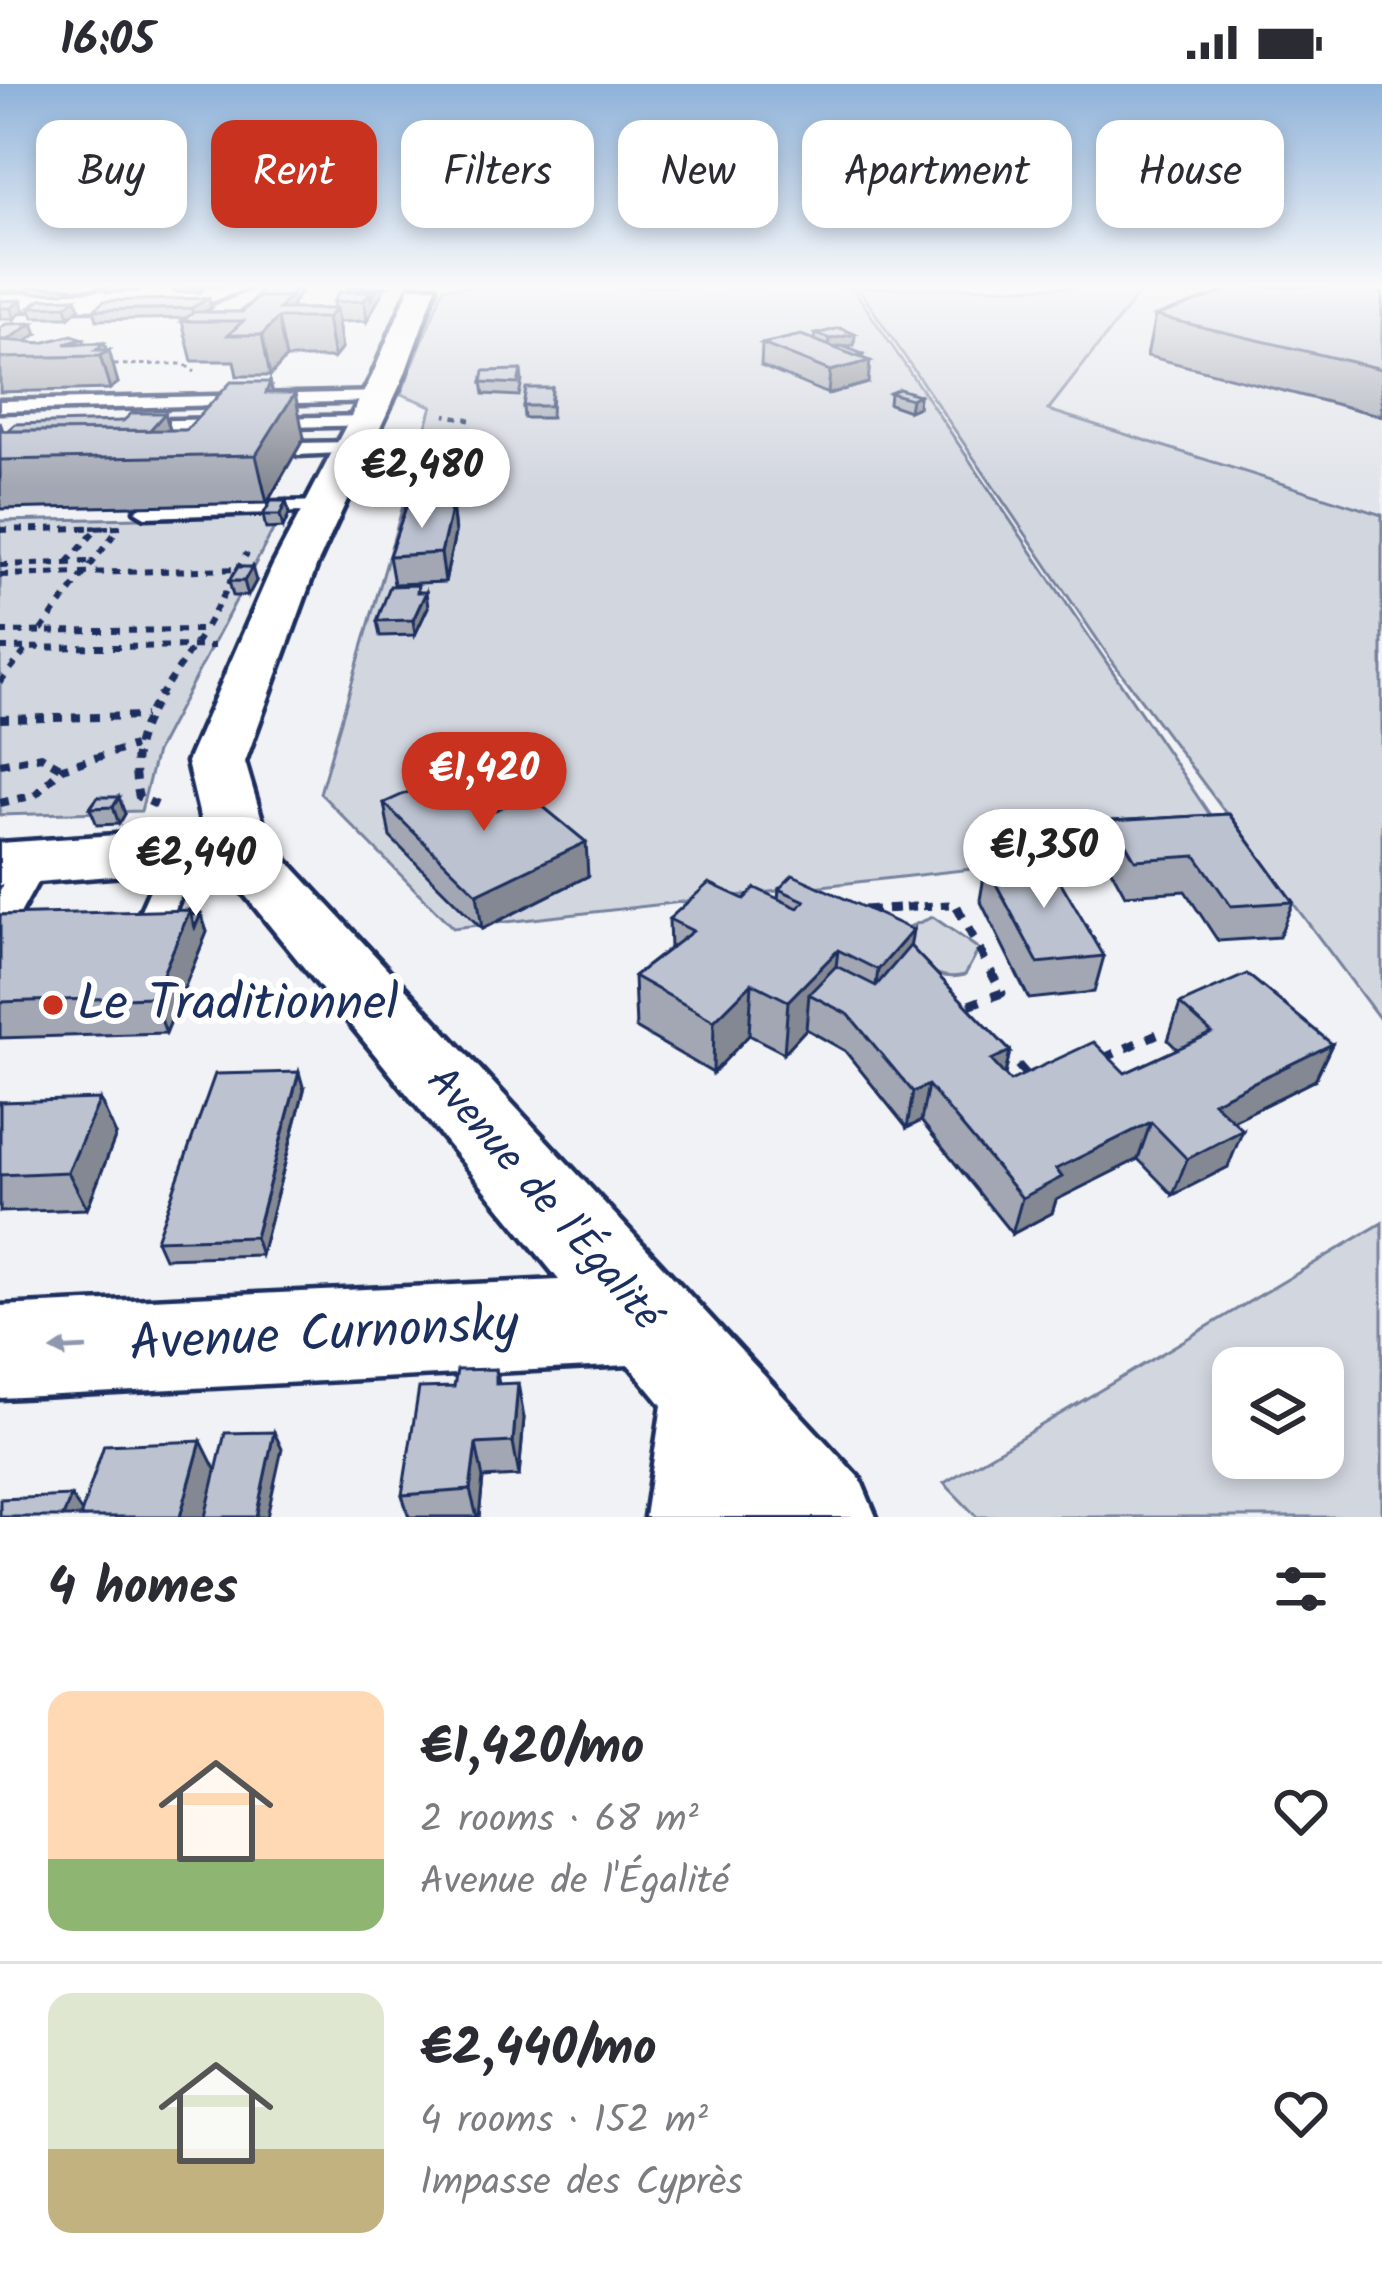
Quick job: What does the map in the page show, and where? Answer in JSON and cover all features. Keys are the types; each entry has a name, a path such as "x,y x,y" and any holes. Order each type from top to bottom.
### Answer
{"street":[{"name":"Avenue de l'Égalité","path":"389,354 344,444 263,558 264,647 216,762 211,849 647,1320 822,1517"},
{"path":"16,864 211,849"},
{"name":"Avenue Curnonsky","path":"0,1352 647,1320"},
{"path":"698,1517 713,1393"}],"lane":[{"path":"0,406 344,444"},
{"path":"120,426 344,444"},
{"path":"142,519 344,444"},
{"path":"154,919 211,849"},
{"path":"0,920 16,864"}],"path":[{"path":"430,466 428,477 458,477 468,419 445,416"},
{"path":"434,448 463,448"},
{"path":"0,530 119,527 142,519"},
{"path":"66,563 98,527"},
{"path":"40,632 119,527"},
{"path":"0,575 263,558"},
{"path":"0,632 204,630 263,558"},
{"path":"0,565 92,562"},
{"path":"0,682 28,647"},
{"path":"0,648 264,647"},
{"path":"0,719 145,716"},
{"path":"0,803 35,795 62,768 136,746"},
{"path":"0,764 41,756 62,768"},
{"path":"837,912 956,904 1002,993 966,1006"},
{"path":"946,996 966,1006 980,1023"},
{"path":"1098,1061 1156,1034"},
{"path":"995,1039 1039,1088"}],"shaded area":[{"path":"417,354 897,354 1227,840 453,928 320,793 432,406 401,394"},
{"path":"903,354 1092,354 1048,410 1382,515 1382,1022 1112,661"},
{"path":"1091,354 1382,354 1382,515 1047,410"},
{"path":"281,515 156,752 141,811 0,815 0,521"},
{"path":"933,917 979,949 965,975 933,972 897,932"},
{"path":"1382,1223 1382,1517 977,1517 944,1483"}],"building":[{"path":"0,354 103,354 100,356 0,358"},
{"path":"787,354 851,354 870,361 830,371"},
{"path":"1317,354 1382,354 1382,369"},
{"path":"521,370 518,384 482,382 484,371"},
{"path":"231,382 270,382 266,393 295,393 256,455 0,460 0,431 186,430"},
{"path":"526,388 552,388 550,406 523,406"},
{"path":"899,389 919,395 911,399 890,393"},
{"path":"132,413 165,413 150,430 7,431 15,424 123,421"},
{"path":"447,487 445,496 435,497 433,506 413,506 416,488"},
{"path":"271,501 286,501 280,515 263,515"},
{"path":"452,505 441,553 389,556 406,507"},
{"path":"238,567 252,567 244,581 229,581"},
{"path":"418,585 417,592 426,592 413,620 377,621 390,586"},
{"path":"437,779 480,817 529,795 586,842 477,894 384,803"},
{"path":"98,797 119,797 113,807 90,808"},
{"path":"1229,814 1293,902 1231,906 1196,856 1135,860 1112,821"},
{"path":"1047,859 1104,956 1038,963 986,865"},
{"path":"793,875 913,930 878,970 838,950 788,1001 752,983 714,1021 634,976 693,931 669,919 709,883 744,899 755,888 798,908 805,901 779,889"},
{"path":"190,910 153,997 0,1002 0,915"},
{"path":"910,946 1010,1051 991,1060 1010,1081 1094,1042 1125,1073 1212,1033 1180,1004 1247,974 1332,1044 1213,1102 1243,1130 1187,1159 1151,1122 1056,1169 1062,1177 1022,1198 928,1085 913,1092 849,1015 809,994 836,966 876,986"},
{"path":"299,1072 255,1237 156,1240 215,1074"},
{"path":"100,1099 68,1172 0,1175 0,1102"},
{"path":"496,1369 496,1384 518,1383 513,1442 476,1444 470,1490 402,1495 419,1388 454,1387 457,1370"},
{"path":"274,1432 256,1517 205,1517 225,1433"},
{"path":"201,1441 180,1517 80,1517 104,1445"},
{"path":"71,1496 63,1517 0,1517 0,1499"}],"place":[{"name":"Le Traditionnel","path":"53,1005"}]}
